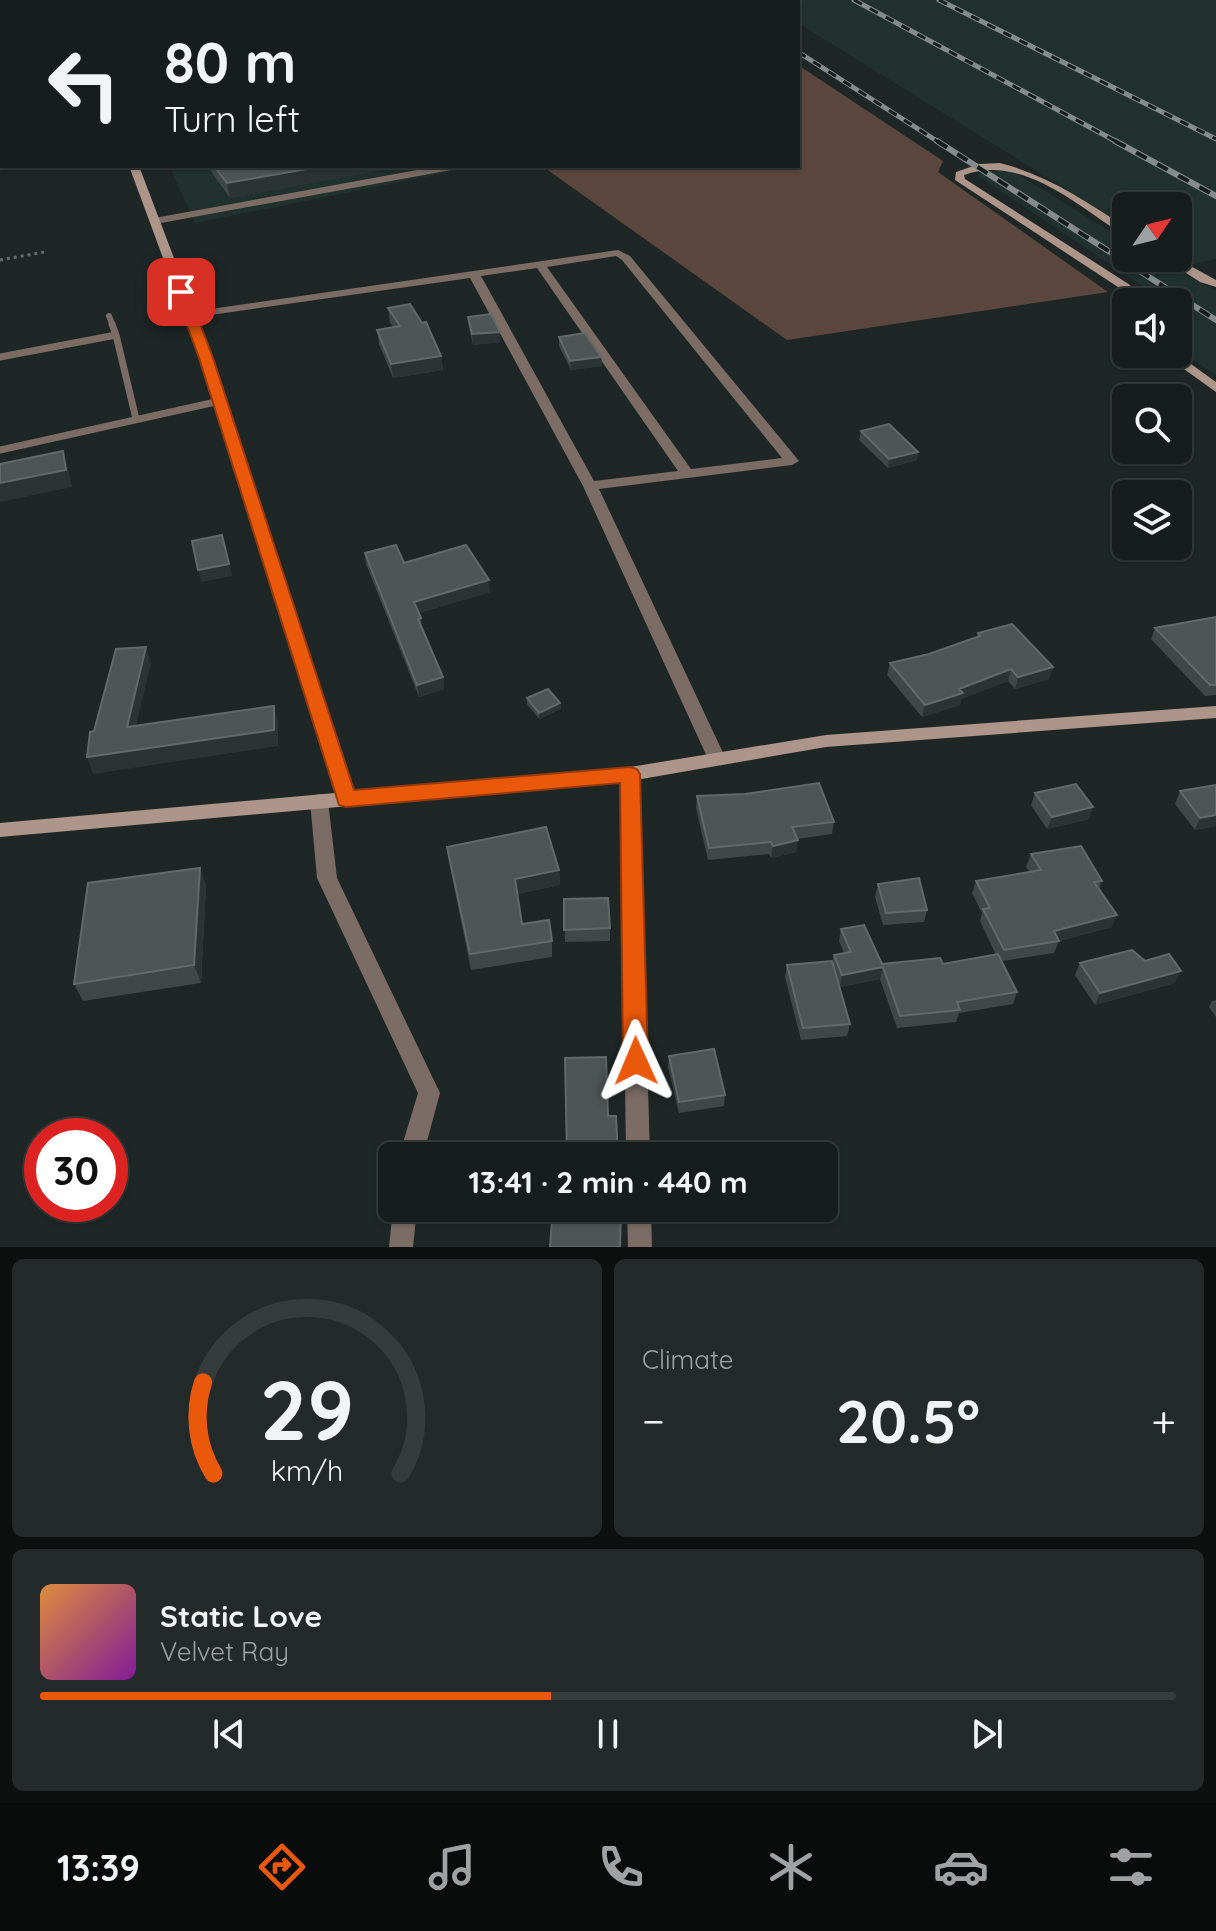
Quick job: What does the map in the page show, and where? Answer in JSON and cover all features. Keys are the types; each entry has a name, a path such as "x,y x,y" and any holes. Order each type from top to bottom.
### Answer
{"main road":[{"path":"1112,223 1024,170 987,164 959,174 960,180 1126,288"},
{"path":"135,168 220,401 346,799"},
{"path":"1192,271 1216,284"},
{"path":"1188,368 1216,388"},
{"path":"0,830 630,774 826,741 1216,712"}],"street":[{"path":"190,315 618,253 626,258 792,461 590,486"},
{"path":"540,264 687,474"},
{"path":"474,274 590,486 717,759"},
{"path":"630,774 638,1142"},
{"path":"319,801 327,878 429,1093 415,1142"},
{"path":"401,1247 404,1222"},
{"path":"639,1222 640,1247"}],"lane":[{"path":"155,221 445,168"},
{"path":"109,316 136,419"},
{"path":"0,357 116,335"},
{"path":"0,450 220,401"}],"path":[{"path":"0,260 44,252"}],"shaded area":[{"path":"800,0 1216,0 1216,259 1192,264 1192,192 1112,192 1112,217 800,24"},
{"path":"800,66 943,161 938,172 1108,292 787,340 545,168 800,168"},
{"path":"170,168 470,168 195,223"},
{"path":"1009,169 1112,232 1112,265 976,175"},
{"path":"1122,272 1180,272 1216,291 1216,375 1192,359 1192,288 1146,288"}],"building":[{"path":"216,168 313,168 227,183"},
{"path":"410,304 422,323 426,322 441,356 391,364 377,330 400,326 388,308"},
{"path":"491,314 500,332 472,334 468,317"},
{"path":"585,333 601,357 570,361 559,337"},
{"path":"889,424 918,452 889,459 861,431"},
{"path":"63,451 66,470 0,483 0,464"},
{"path":"222,535 229,564 198,570 192,541"},
{"path":"396,545 404,563 466,545 489,580 414,602 421,618 418,619 443,677 417,685 365,553"},
{"path":"1216,617 1216,685 1210,685 1155,628"},
{"path":"1012,624 1053,667 1018,677 1011,669 959,689 963,693 925,705 890,663 929,654 980,636 978,633"},
{"path":"146,647 127,727 274,706 274,730 87,757 90,732 94,731 116,649"},
{"path":"548,689 560,703 539,713 527,698"},
{"path":"819,783 834,822 792,827 798,840 773,846 771,842 709,848 697,796 745,794"},
{"path":"1076,784 1093,807 1052,817 1035,793"},
{"path":"1216,785 1216,815 1200,818 1180,791"},
{"path":"546,827 559,870 515,879 522,924 549,920 552,941 470,954 447,847"},
{"path":"1081,846 1102,881 1094,882 1117,915 1054,931 1059,941 1004,950 983,909 990,908 976,881 1041,870 1031,854"},
{"path":"200,868 194,965 74,984 88,883"},
{"path":"919,878 927,910 886,913 878,884"},
{"path":"608,898 610,928 564,930 564,899"},
{"path":"864,925 882,964 940,958 943,964 998,954 1017,992 957,1002 960,1010 900,1016 883,967 842,975 834,955 851,952 841,929"},
{"path":"1132,950 1145,961 1169,954 1181,971 1100,993 1080,963"},
{"path":"832,961 850,1024 803,1028 787,965"},
{"path":"714,1049 725,1095 679,1102 669,1056"},
{"path":"606,1057 608,1116 616,1116 617,1142 567,1142 565,1058"},
{"path":"552,1222 621,1222 620,1247 550,1247"}],"railway":[{"path":"854,0 1119,143"},
{"path":"939,0 1216,139"},
{"path":"800,53 940,143"},
{"path":"937,141 1216,320"},
{"path":"1115,141 1216,196"}],"route":[{"path":"181,292 206,358 346,799 630,774 636,1061"}]}
